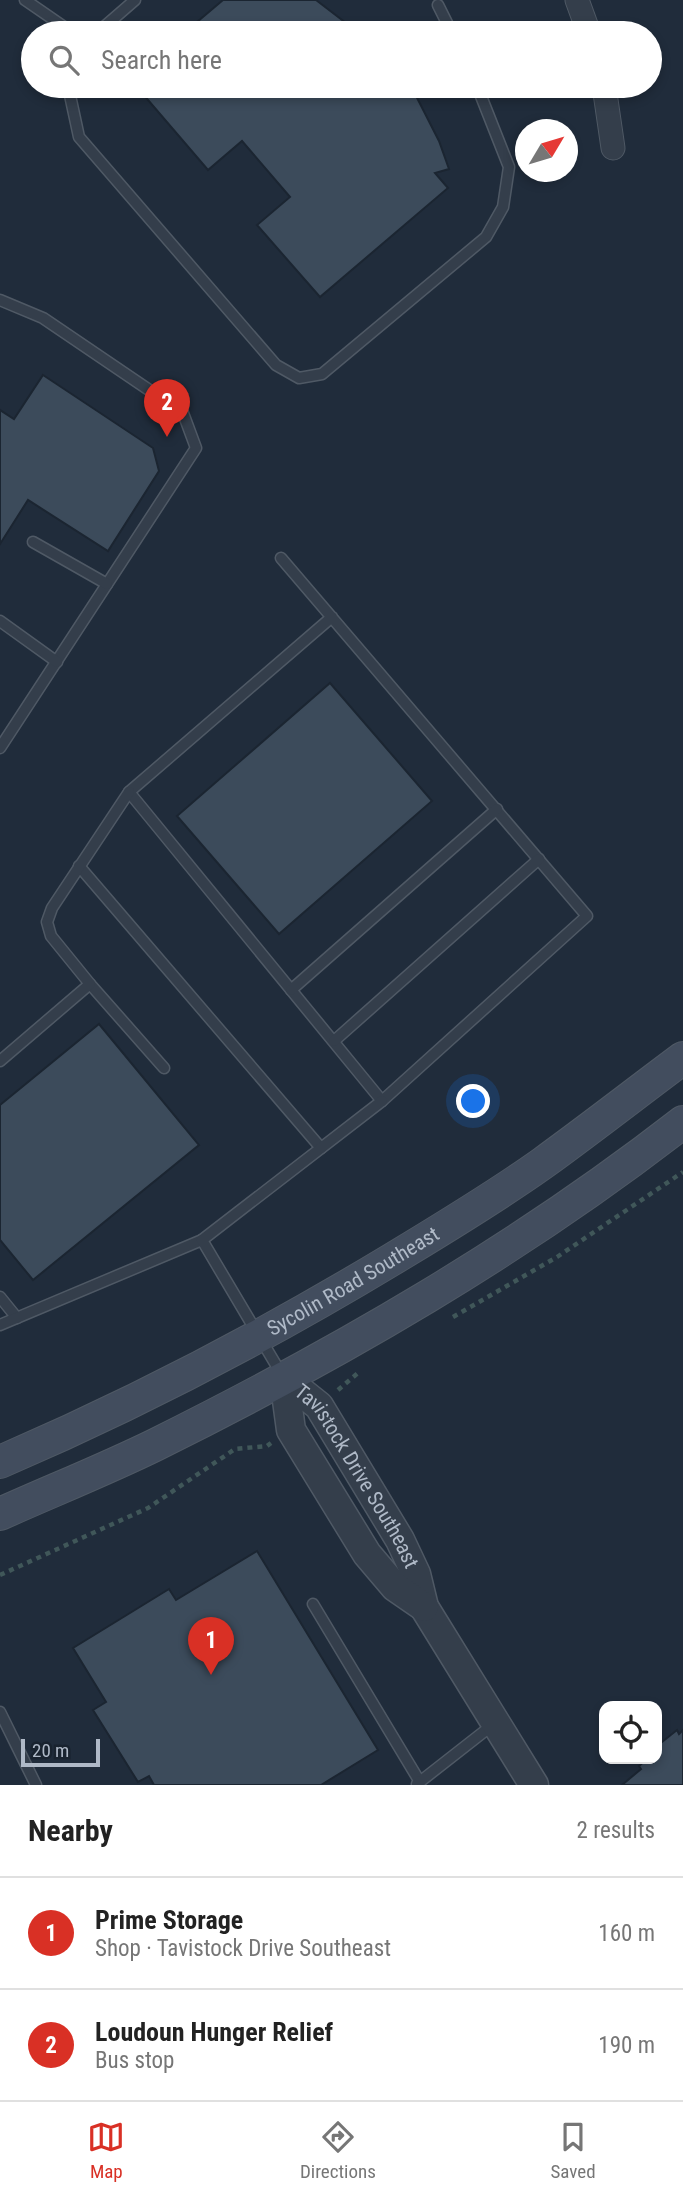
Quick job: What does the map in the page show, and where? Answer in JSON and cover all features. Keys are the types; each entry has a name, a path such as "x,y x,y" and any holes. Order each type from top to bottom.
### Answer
{"main road":[{"name":"Sycolin Road Southeast","path":"0,1462 104,1416 260,1337 430,1237 541,1164 683,1058"},
{"path":"0,1514 153,1446 284,1378 443,1288 556,1213 683,1122"}],"street":[{"path":"577,0 585,21"},
{"path":"606,98 613,148"},
{"name":"Tavistock Drive Southeast","path":"284,1378 320,1405 400,1540 416,1574 424,1607 534,1785"},
{"name":"Tavistock Drive Southeast","path":"284,1378 291,1430 367,1554 395,1587 424,1607"}],"lane":[{"path":"25,0 56,21"},
{"path":"111,21 135,0"},
{"path":"438,2 447,21"},
{"path":"71,98 79,137 276,365 299,377 323,374 486,237 503,207 509,167 482,98"},
{"path":"0,300 43,318 183,412 196,448 0,748"},
{"path":"33,542 107,584"},
{"path":"0,1325 202,1240 382,1101 587,916 281,558"},
{"path":"164,1068 51,936 47,922 52,908 129,792 332,617"},
{"path":"0,621 57,662"},
{"path":"129,792 382,1101"},
{"path":"291,990 497,809"},
{"path":"334,1041 539,859"},
{"path":"79,866 321,1148"},
{"path":"0,1061 90,984"},
{"path":"202,1240 284,1378"},
{"path":"0,1297 17,1318"},
{"path":"313,1604 418,1783 495,1723"},
{"path":"0,1712 36,1785"}],"path":[{"path":"450,1319 557,1257 683,1172"},
{"path":"320,1405 368,1367"},
{"path":"0,1575 148,1508 235,1449 267,1446 291,1430"}],"building":[{"path":"223,0 316,0 343,21 198,21"},
{"path":"146,98 417,98 439,141 449,169 435,173 448,188 320,297 257,225 290,197 242,141 208,170"},
{"path":"43,375 153,448 159,471 108,551 28,500 0,544 0,410 14,419"},
{"path":"330,683 432,801 279,934 177,816"},
{"path":"99,1024 199,1145 33,1280 0,1240 0,1105"},
{"path":"257,1551 378,1750 321,1785 154,1785 149,1776 138,1782 93,1710 106,1702 73,1648 169,1589 176,1600"},
{"path":"677,1730 679,1734 683,1730 683,1785 622,1785 641,1769 639,1766 641,1764 662,1764 662,1742"}],"place":[{"name":"Loudoun Hunger Relief","path":"167,437"},
{"name":"Prime Storage","path":"211,1675"}]}
